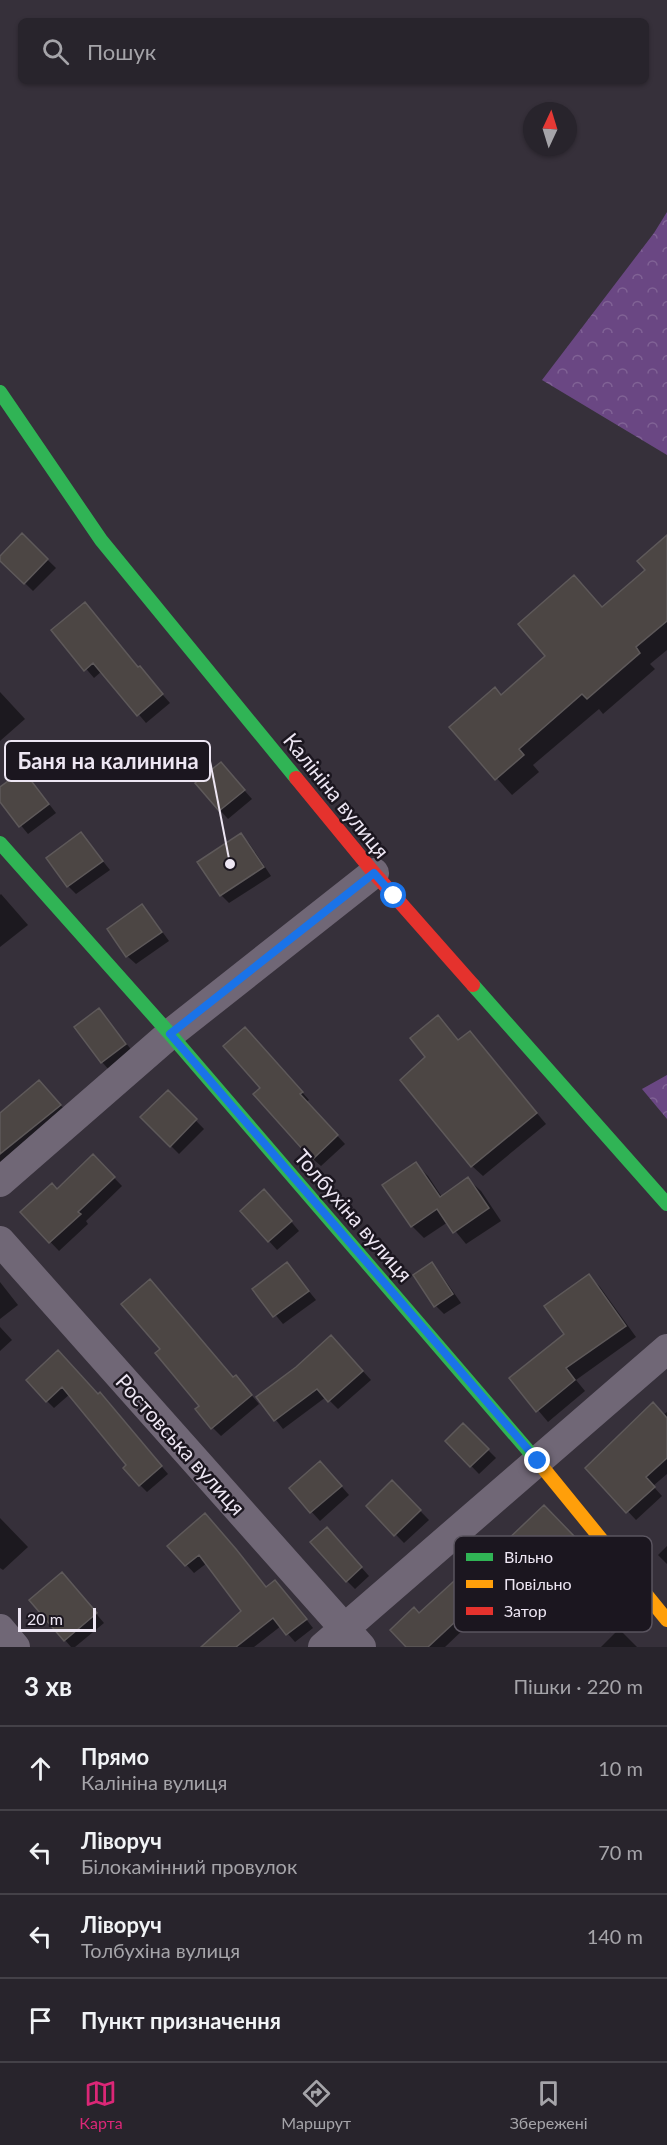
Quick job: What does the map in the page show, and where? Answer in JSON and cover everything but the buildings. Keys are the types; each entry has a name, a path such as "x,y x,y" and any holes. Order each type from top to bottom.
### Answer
{"street":[{"name":"Калініна вулиця","path":"0,392 101,540 374,873 667,1204"},
{"name":"Толбухіна вулиця","path":"0,843 170,1034 538,1461 599,1536"},
{"path":"0,1182 170,1034 374,873"},
{"name":"Ростовська вулиця","path":"0,1242 353,1637"},
{"path":"459,1536 538,1461 667,1349"},
{"path":"323,1647 353,1637 454,1541"},
{"name":"Толбухіна вулиця","path":"652,1602 667,1620"},
{"path":"0,1629 15,1647"}],"green space":[{"path":"667,212 667,455 542,380 654,233"},
{"path":"667,1075 667,1119 642,1089"}],"traffic: fast":[{"path":"0,392 101,540 296,778"},
{"path":"0,843 170,1034 544,1469"},
{"path":"473,985 667,1204"}],"traffic: slow":[{"path":"544,1469 599,1536"},
{"path":"652,1602 667,1620"}],"traffic: jam":[{"path":"296,778 374,873 473,985"}],"place":[{"name":"Баня на калинина","path":"230,864"}],"route":[{"path":"394,896 374,873 170,1034 538,1461"}]}
